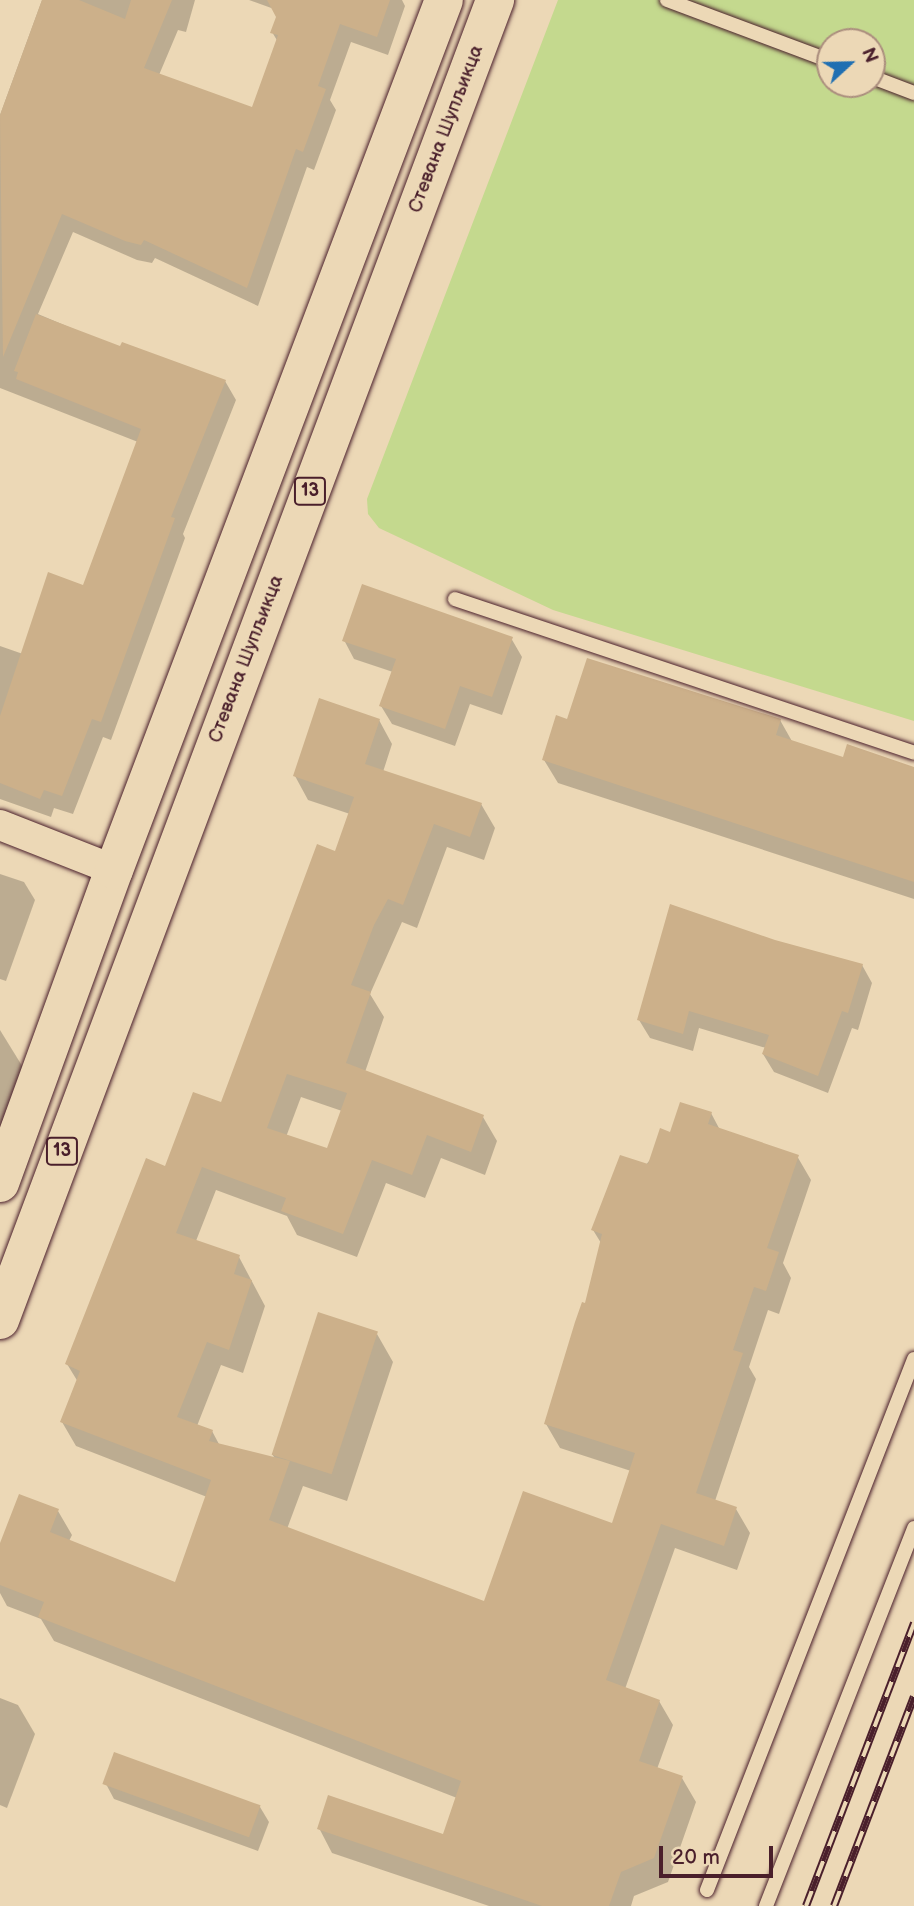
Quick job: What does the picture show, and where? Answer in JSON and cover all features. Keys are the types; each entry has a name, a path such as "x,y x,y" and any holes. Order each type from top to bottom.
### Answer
{"main road":[{"name":"13","path":"0,1183 114,870 444,0"},
{"name":"Стевана Шупљикца","path":"0,1320 495,0"}],"street":[{"path":"0,825 114,870"}],"lane":[{"path":"667,0 816,56"},
{"path":"886,82 914,93"},
{"path":"455,599 914,753"},
{"path":"707,1890 914,1359"},
{"path":"766,1906 914,1528"}],"green space":[{"path":"558,0 914,0 914,721 553,610 379,528 368,514 367,499"}],"building":[{"path":"42,0 79,0 125,19 131,0 172,0 144,68 252,107 278,35 270,33 276,17 267,0 390,0 377,37 340,24 318,86 326,89 303,152 296,149 247,288 144,240 141,245 125,241 62,214 3,357 0,115"},
{"path":"36,314 120,346 122,342 226,380 171,517 175,518 101,722 92,719 62,796 44,790 40,799 0,783 0,716 48,572 83,585 141,429 16,379 18,372 14,371"},
{"path":"362,584 513,637 492,697 460,686 445,729 379,706 396,659 342,641"},
{"path":"587,658 781,719 776,735 843,757 847,744 914,767 914,882 542,760 556,715 567,719"},
{"path":"319,698 380,719 365,764 482,803 470,837 434,824 403,905 388,899 374,925 351,985 371,992 346,1063 484,1115 471,1152 427,1135 412,1175 372,1160 343,1234 281,1211 286,1198 202,1167 176,1233 240,1255 234,1274 252,1280 229,1350 207,1342 177,1417 213,1430 209,1441 290,1461 269,1520 484,1601 523,1491 612,1523 635,1453 544,1424 575,1322 582,1302 585,1303 602,1234 591,1230 620,1155 648,1164 660,1128 670,1132 680,1102 712,1112 708,1124 799,1155 767,1248 779,1252 766,1291 754,1287 733,1350 743,1353 696,1493 737,1507 724,1546 661,1524 606,1680 660,1700 639,1761 683,1776 654,1858 621,1872 609,1906 542,1906 317,1829 328,1795 443,1834 461,1781 38,1617 44,1602 0,1585 0,1543 19,1494 59,1509 50,1532 175,1582 211,1480 60,1422 80,1371 65,1364 146,1158 165,1166 193,1092 221,1102 317,844 335,851 354,797 293,776","holes":["287,1074 347,1093 327,1148 267,1128"]},
{"path":"670,904 775,940 863,964 848,1013 842,1011 818,1076 762,1054 769,1035 689,1011 683,1034 637,1020"},
{"path":"318,1312 378,1331 332,1474 272,1455"},
{"path":"114,1752 261,1805 249,1837 102,1784"}],"railway":[{"path":"806,1906 914,1623"},
{"path":"834,1906 914,1697"}]}
